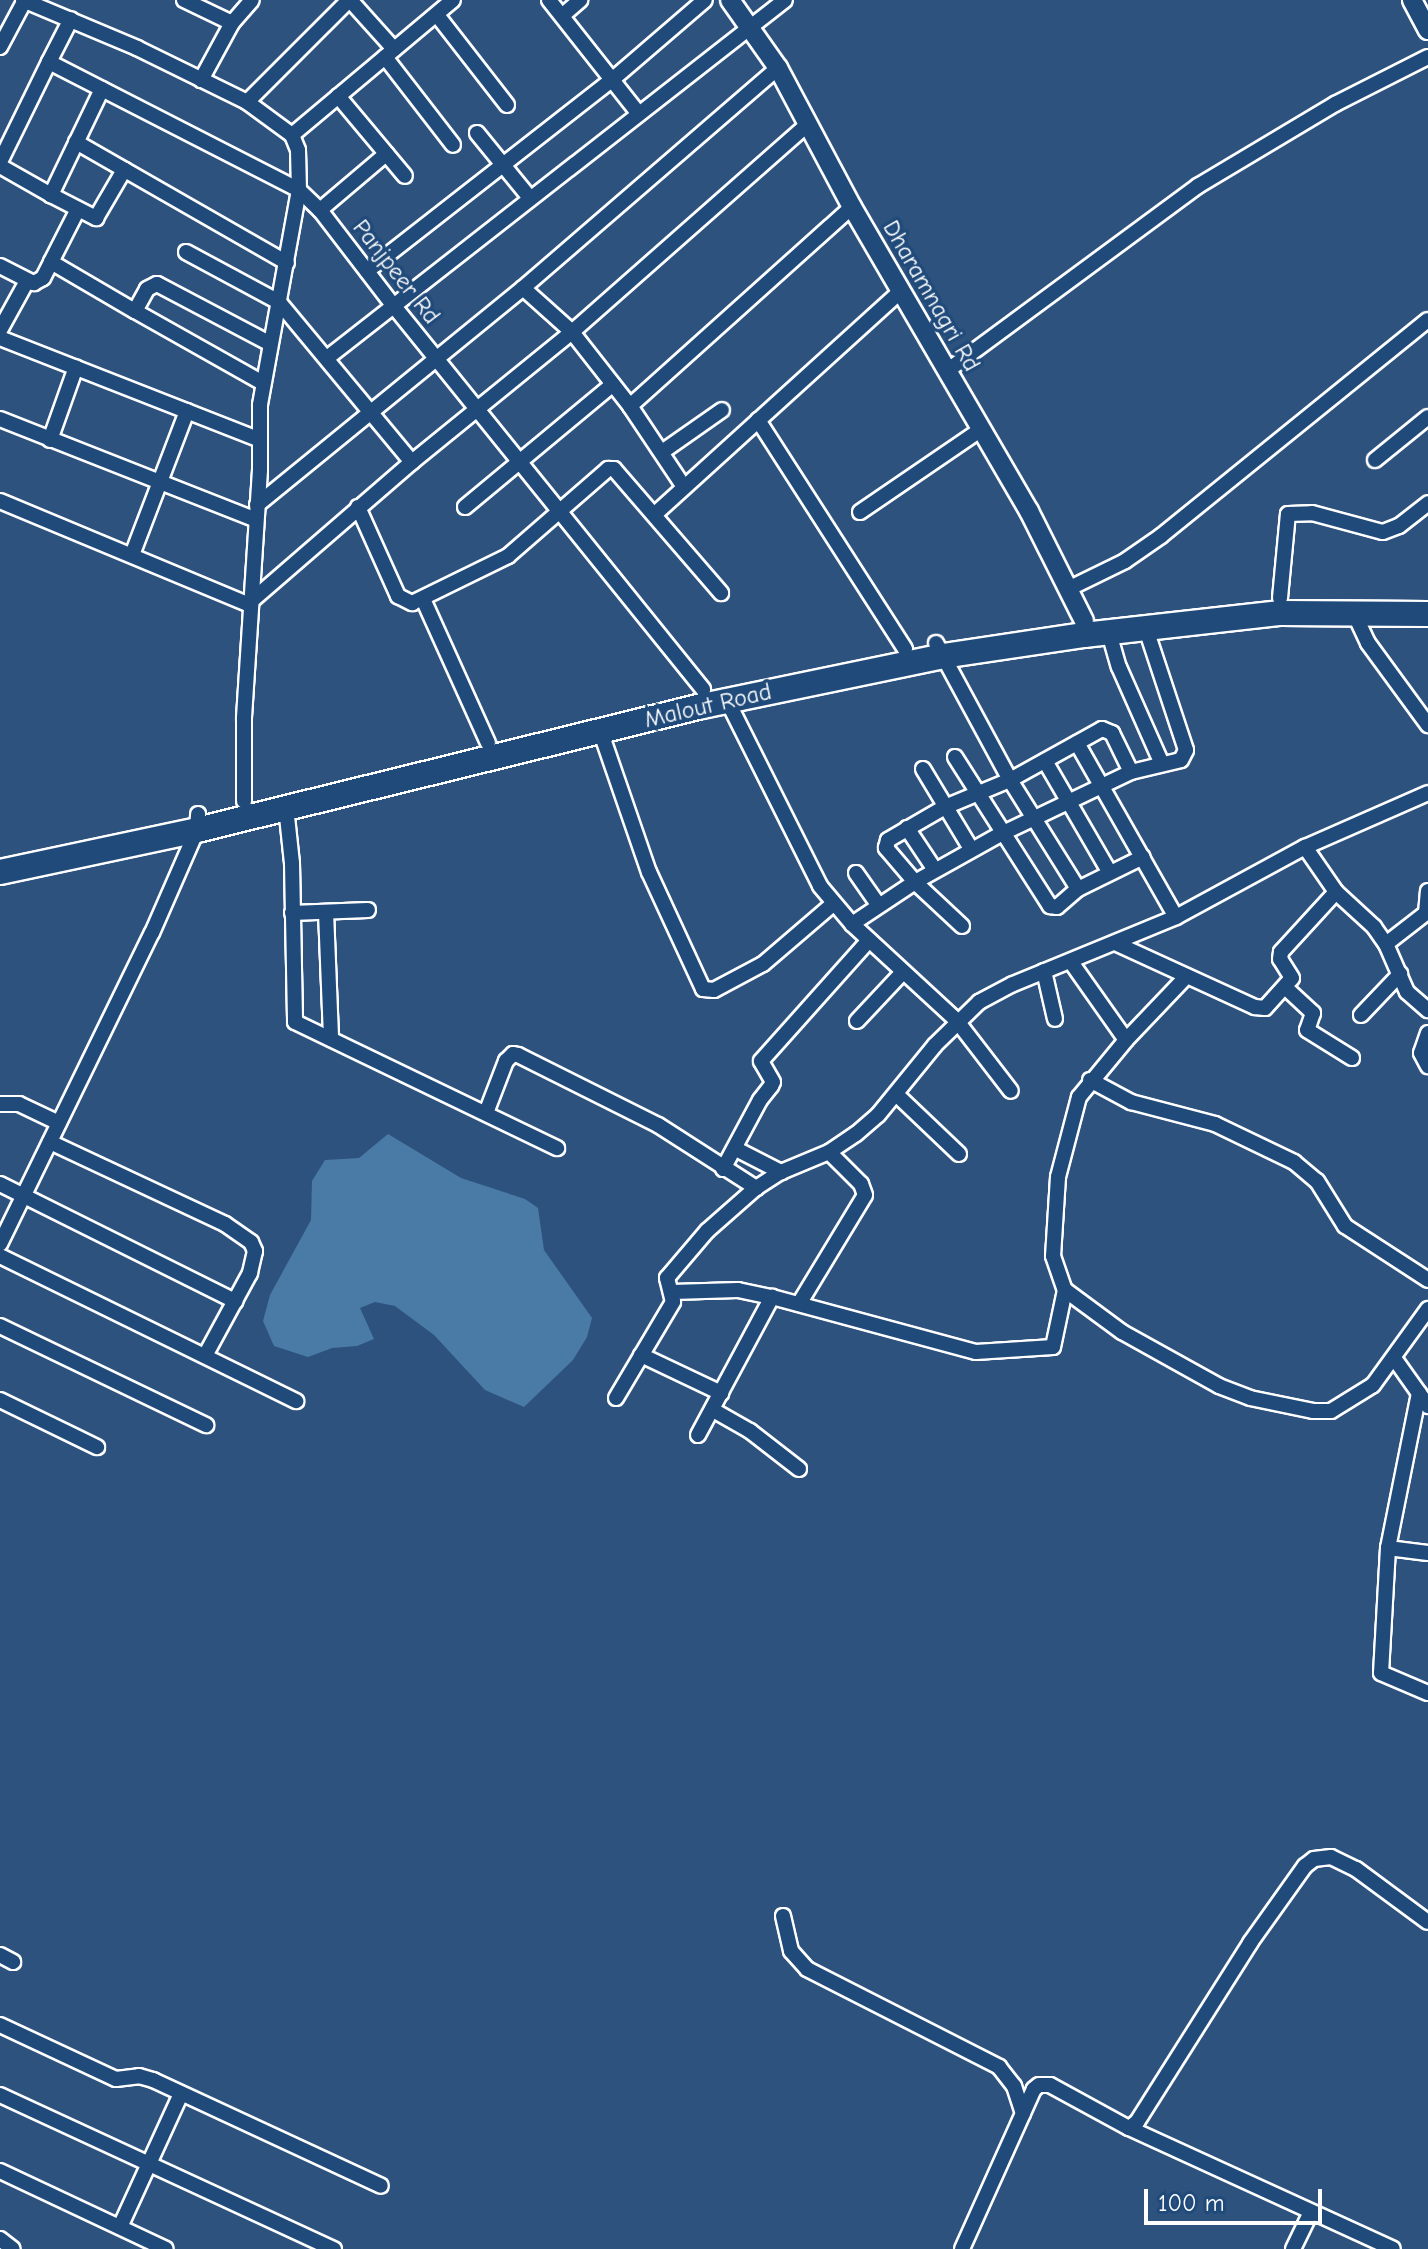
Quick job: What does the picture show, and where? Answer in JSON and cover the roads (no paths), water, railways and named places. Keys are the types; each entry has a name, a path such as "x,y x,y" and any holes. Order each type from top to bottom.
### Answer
{"highway":[{"name":"Malout Road","path":"0,857 286,807 939,650 1084,621 1280,598 1428,599"},
{"name":"Malout Road","path":"0,872 198,822 244,801 703,689 905,649 939,650 1281,613 1428,614"}],"street":[{"path":"0,47 24,0 247,102 292,135 298,150 299,190 263,383 248,604 244,801"},
{"path":"184,0 232,23"},
{"path":"201,80 232,23 252,0"},
{"path":"247,102 349,0 453,145"},
{"path":"292,135 453,0"},
{"path":"549,0 639,114"},
{"path":"563,15 580,0"},
{"path":"367,271 613,79 705,0"},
{"name":"Dharamnagri Rd","path":"730,0 778,68 806,126 1070,588 1084,621"},
{"path":"327,358 785,0"},
{"path":"1419,8 1428,30"},
{"path":"437,15 507,105"},
{"path":"71,19 0,164 77,211 96,218 124,170"},
{"path":"947,371 1198,186 1297,125 1428,57"},
{"name":"Panjpeer Rd","path":"49,62 299,190 320,210 703,689"},
{"path":"256,512 371,411 523,288 778,68"},
{"path":"51,195 102,89"},
{"path":"338,96 405,176"},
{"path":"248,604 358,507 572,332 806,126"},
{"path":"477,133 530,198"},
{"path":"76,142 287,263"},
{"path":"320,210 386,154"},
{"path":"630,406 852,207"},
{"path":"0,266 27,281 39,282 77,211"},
{"path":"186,252 279,302 412,462"},
{"path":"51,262 263,383"},
{"path":"0,330 27,281"},
{"path":"135,311 147,289 157,284 269,343"},
{"path":"523,288 572,332 630,406 684,487"},
{"path":"655,514 901,291"},
{"path":"1070,588 1125,561 1161,536 1428,320"},
{"path":"0,338 260,440"},
{"path":"50,440 76,367"},
{"path":"465,507 613,384"},
{"path":"662,452 722,410"},
{"path":"132,555 187,411"},
{"path":"1375,460 1428,417"},
{"path":"0,419 160,483 256,512"},
{"path":"758,420 905,649"},
{"path":"860,512 980,430"},
{"path":"358,507 398,596 412,603 508,556 608,469 614,469 721,593"},
{"path":"0,501 248,604"},
{"path":"1280,598 1288,514 1312,513 1383,532 1399,526 1428,503"},
{"path":"423,599 488,743"},
{"path":"1354,613 1373,651 1428,725"},
{"path":"852,924 878,904 1001,834 1131,772 1181,760 1186,750 1146,629"},
{"path":"1109,633 1119,667 1162,764"},
{"path":"939,650 1010,780 1078,889"},
{"path":"727,700 820,886 833,904 957,1021 1011,1091"},
{"path":"962,926 915,882 886,848 888,840 945,807 1010,780 1108,729 1131,772"},
{"path":"600,730 649,872 703,989 714,990 763,964 833,904"},
{"path":"1077,743 1176,917"},
{"path":"955,757 1001,834 1050,906 1057,907 1078,889 1143,857"},
{"path":"1045,761 1110,873"},
{"path":"923,769 971,849"},
{"path":"616,1398 673,1302 667,1278 687,1254 735,1203 781,1172 829,1152 878,1115 957,1021 979,1002 1044,971 1176,917 1305,847 1428,793"},
{"path":"286,807 292,913 292,1015 300,1025 557,1148"},
{"path":"0,1244 198,822"},
{"path":"907,828 935,870"},
{"path":"1305,847 1336,892 1374,927 1386,944 1407,992 1428,1010"},
{"path":"856,873 878,904"},
{"path":"1386,944 1427,914 1428,891"},
{"path":"1115,943 1261,1009 1269,1006 1292,978 1280,959 1281,952 1336,892"},
{"path":"292,913 368,910"},
{"path":"326,912 331,1039"},
{"path":"723,1169 773,1082 761,1061 869,940"},
{"path":"1071,962 1126,1040"},
{"path":"1044,971 1055,1019"},
{"path":"857,1021 903,972"},
{"path":"1361,1015 1400,974"},
{"path":"1187,976 1090,1080 1079,1097 1053,1208 1053,1256 1065,1290 1096,1316 1219,1386 1279,1405 1331,1411 1373,1385 1428,1309"},
{"path":"1286,988 1313,1013 1307,1030 1352,1058"},
{"path":"1428,1033 1421,1053 1428,1066"},
{"path":"486,1113 506,1061 513,1054 518,1055 658,1125 756,1188"},
{"path":"1090,1080 1131,1102 1215,1124 1294,1162 1317,1181 1345,1226 1428,1280"},
{"path":"896,1094 959,1154"},
{"path":"0,1104 19,1104 59,1123"},
{"path":"50,1142 225,1224 251,1242 255,1261 205,1356"},
{"path":"736,1149 781,1172"},
{"path":"799,1304 865,1195 861,1184 829,1152"},
{"path":"0,1184 235,1301"},
{"path":"0,1256 296,1401"},
{"path":"672,1292 738,1290 976,1352 1053,1347 1065,1290"},
{"path":"698,1435 772,1297"},
{"path":"0,1326 206,1425"},
{"path":"641,1355 721,1393"},
{"path":"1394,1358 1424,1399 1388,1548 1381,1673 1428,1693"},
{"path":"0,1400 97,1447"},
{"path":"713,1410 750,1431 799,1469"},
{"path":"1388,1548 1428,1553"},
{"path":"1129,2128 1142,2115 1267,1918 1305,1866 1314,1859 1331,1857 1343,1861 1428,1922"},
{"path":"783,1916 791,1951 807,1969 999,2067 1014,2086 1023,2114"},
{"path":"0,2025 116,2079 145,2077 381,2186"},
{"path":"962,2249 1034,2089 1045,2083 1129,2128 1393,2249"},
{"path":"120,2227 181,2094"},
{"path":"0,2095 334,2249"},
{"path":"0,2171 166,2249"},
{"path":"1293,2249 1311,2212"},
{"path":"0,2239 13,2249"}],"water":[{"path":"388,1134 461,1178 525,1199 538,1208 544,1250 592,1318 587,1337 573,1360 524,1407 485,1390 434,1335 395,1306 375,1302 360,1308 374,1339 357,1346 332,1348 308,1357 274,1346 263,1321 270,1295 311,1220 312,1181 325,1160 359,1158"}]}
